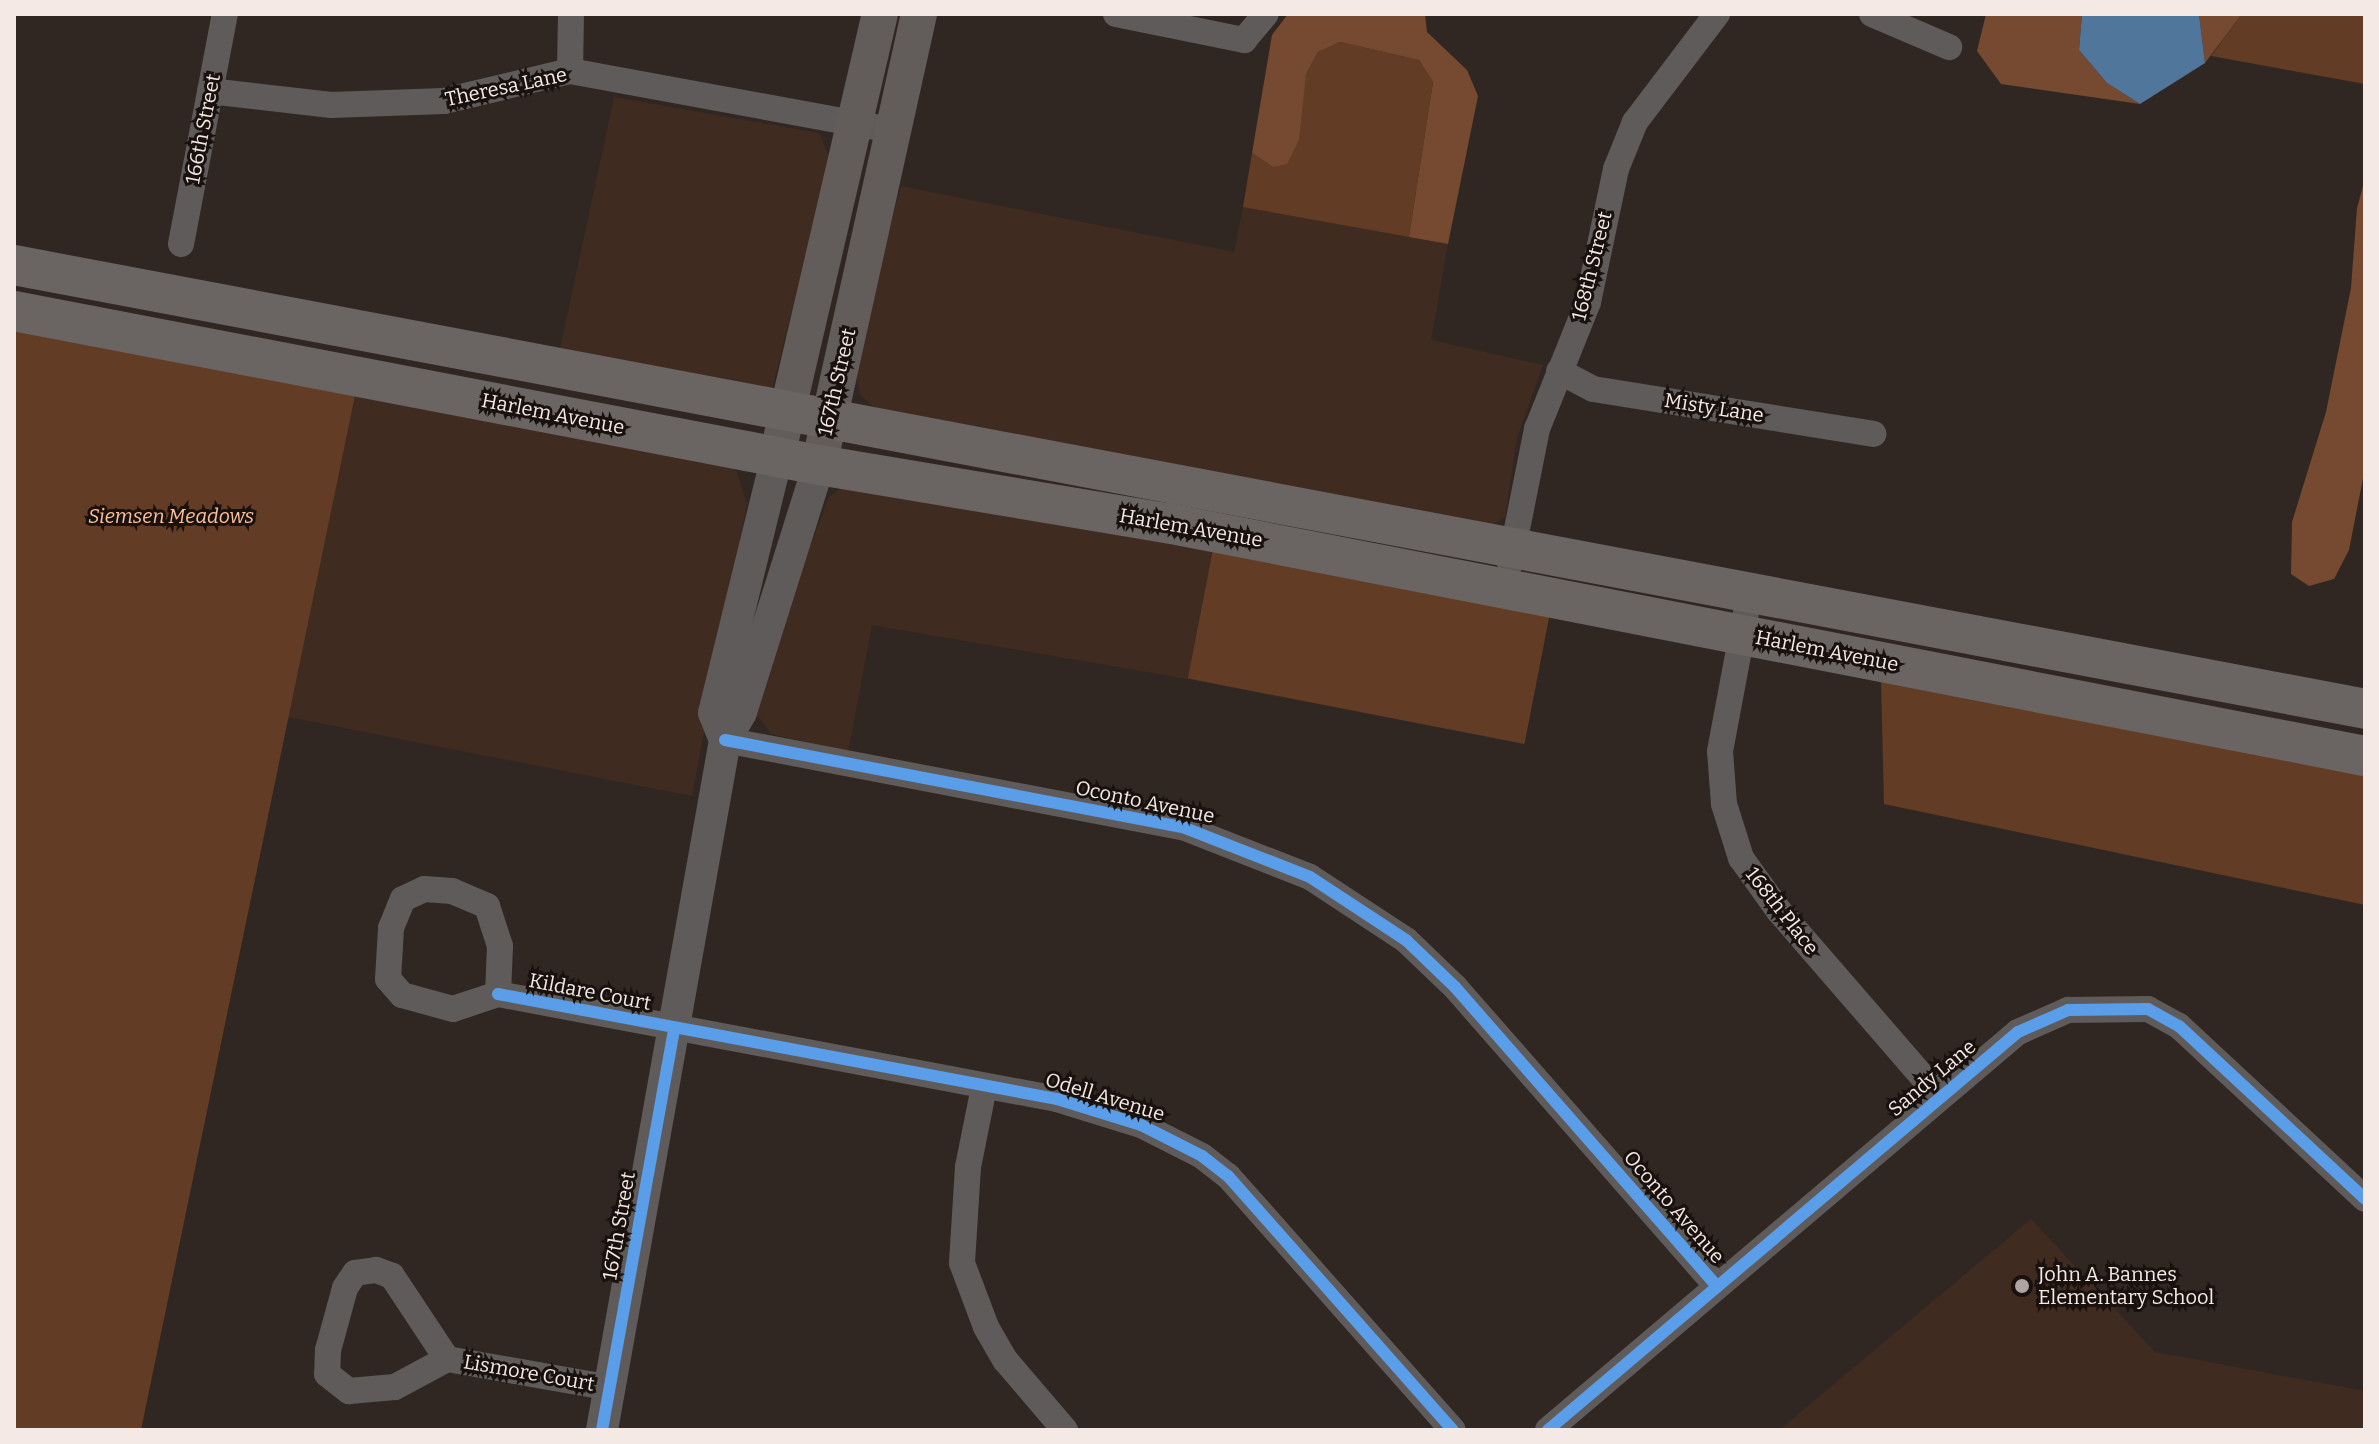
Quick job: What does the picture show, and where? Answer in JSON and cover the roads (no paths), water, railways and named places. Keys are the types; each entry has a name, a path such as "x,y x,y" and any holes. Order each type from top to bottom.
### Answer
{"main road":[{"name":"167th Street","path":"777,456 858,123 880,14"},
{"name":"167th Street","path":"819,465 919,14"},
{"name":"Harlem Avenue","path":"14,265 2365,709"},
{"name":"Harlem Avenue","path":"14,311 819,465 1161,522 2365,756"}],"street":[{"name":"166th Street","path":"181,244 225,14"},
{"path":"570,71 571,14"},
{"path":"1116,14 1244,40 1266,14"},
{"name":"168th Street","path":"1507,588 1537,429 1588,302 1616,169 1635,122 1717,14"},
{"path":"1872,14 1949,47"},
{"name":"Theresa Lane","path":"210,91 331,105 444,101 570,71 893,130"},
{"name":"Misty Lane","path":"1559,371 1593,389 1873,434"},
{"name":"167th Street","path":"725,740 714,713 777,456"},
{"name":"167th Street","path":"602,1430 725,740 741,712 819,465"},
{"name":"168th Place","path":"1750,591 1720,751 1724,804 1741,858 1779,911 1939,1096"},
{"name":"Oconto Avenue","path":"725,740 1185,828 1310,877 1406,940 1455,987 1717,1286"},
{"path":"424,889 452,891 487,906 500,946 498,994 453,1009 402,995 388,979 386,959 391,928 403,899 424,889"},
{"name":"Kildare Court","path":"498,994 674,1028"},
{"name":"Sandy Lane","path":"1548,1430 1939,1096 2037,1021 2068,1010 2148,1009 2179,1026 2365,1199"},
{"name":"Odell Avenue","path":"674,1028 1057,1099 1141,1125 1202,1156 1256,1205 1453,1430"},
{"path":"984,1087 968,1167 962,1263 981,1316 1006,1361 1065,1430"},
{"name":"Lismore Court","path":"447,1359 392,1276 376,1270 355,1273 345,1288 328,1350 327,1374 335,1384 349,1391 395,1387 447,1359 611,1388"}],"water":[{"path":"2082,14 2199,14 2205,63 2140,104 2107,83 2079,50"}],"place":[{"name":"John A. Bannes Elementary School","path":"2022,1286"}],"park label":[{"name":"Siemsen Meadows","path":"171,516"}]}
